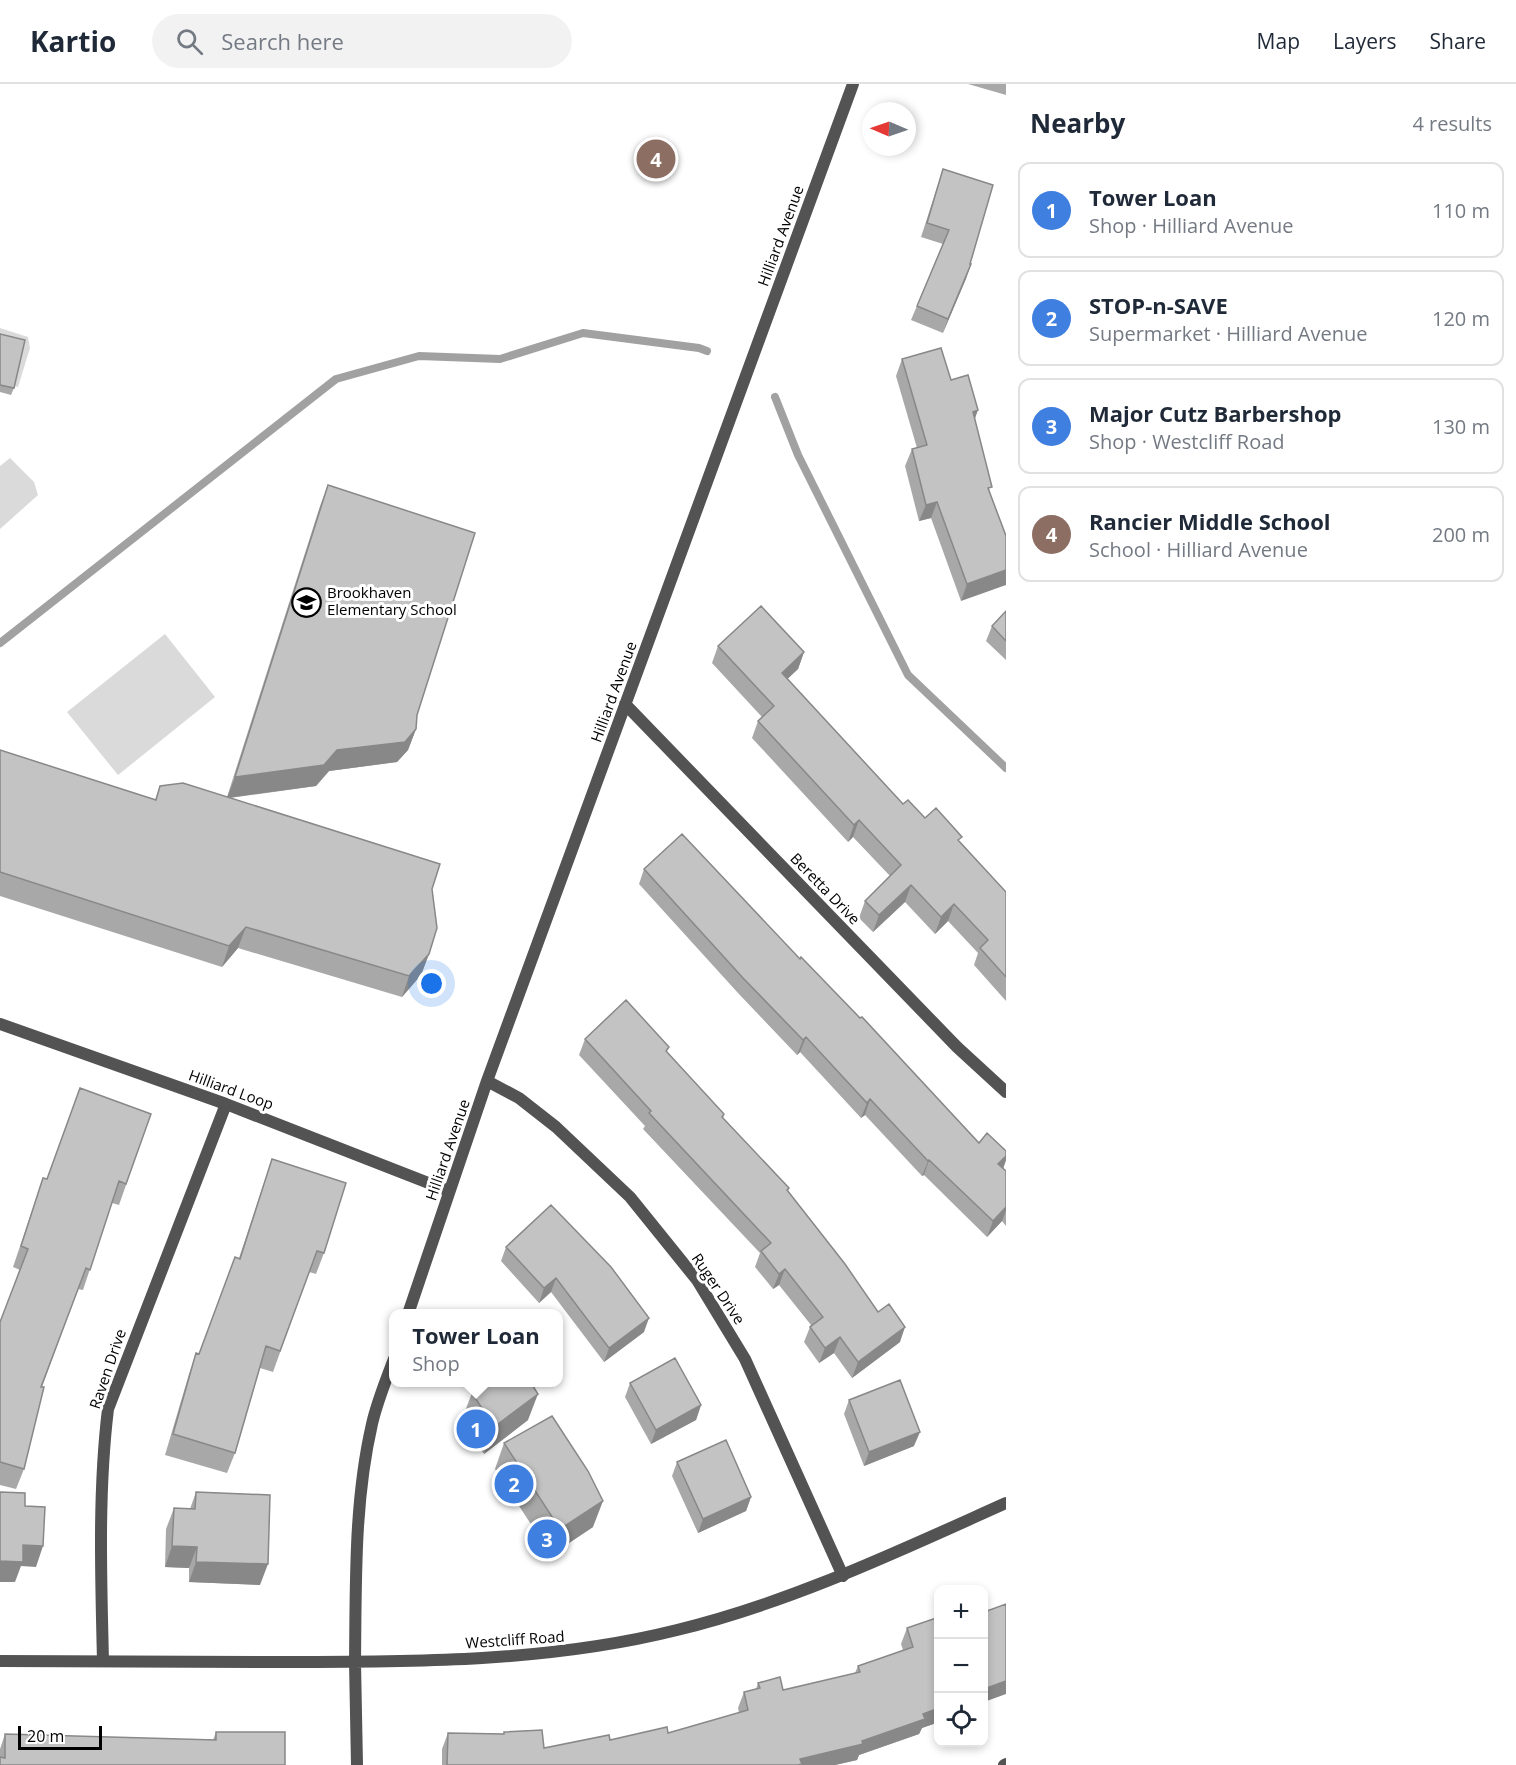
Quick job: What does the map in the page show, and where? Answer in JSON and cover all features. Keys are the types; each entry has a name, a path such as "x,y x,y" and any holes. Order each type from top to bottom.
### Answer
{"street":[{"name":"Hilliard Avenue","path":"410,1309 487,1081 853,84"},
{"name":"Beretta Drive","path":"625,704 957,1047 1006,1092"},
{"name":"Hilliard Loop","path":"0,1024 226,1104 449,1191"},
{"name":"Ruger Drive","path":"487,1081 519,1098 556,1127 630,1197 698,1280 745,1359 843,1576"},
{"name":"Raven Drive","path":"103,1661 102,1499 108,1409 226,1104"},
{"path":"357,1765 355,1662 359,1512 372,1423 389,1371"},
{"name":"Westcliff Road","path":"0,1661 355,1662 505,1657 578,1650 678,1630 772,1602 843,1576 1006,1503"}],"shaded area":[{"path":"0,328 28,337 30,348 18,387 0,383"},
{"path":"10,458 34,482 38,495 0,529 0,466"},
{"path":"165,634 215,697 118,775 67,712"}],"building":[{"path":"943,169 993,185 971,264 948,319 917,306 949,230 927,223"},
{"path":"0,334 25,340 14,388 0,385"},
{"path":"941,348 951,380 968,375 978,410 973,412 992,487 988,488 1006,536 1006,570 967,584 937,502 926,505 912,449 927,445 902,359"},
{"path":"328,485 475,533 417,715 416,729 405,742 337,750 324,765 235,777"},
{"path":"761,606 804,652 782,673 903,804 908,800 925,818 936,808 962,837 958,840 1006,892 1006,977 980,948 988,940 954,904 941,917 911,885 879,915 865,901 901,865 859,820 854,825 758,721 774,706 718,646"},
{"path":"1006,611 1006,641 992,626"},
{"path":"0,750 156,800 160,786 183,783 440,864 432,889 437,928 429,954 409,976 246,927 229,946 0,872"},
{"path":"682,834 800,959 801,957 860,1018 862,1017 979,1143 987,1133 1006,1151 1006,1156 998,1164 1006,1171 1006,1207 993,1221 928,1161 870,1099 867,1103 806,1037 803,1040 644,869"},
{"path":"626,1000 669,1047 666,1051 724,1114 722,1117 789,1188 787,1190 845,1264 878,1312 889,1304 905,1327 858,1362 840,1337 825,1348 810,1327 823,1317 785,1269 779,1274 761,1251 771,1243 649,1113 651,1111 585,1039"},
{"path":"80,1088 151,1114 126,1184 119,1181 90,1270 86,1268 41,1387 44,1387 24,1469 0,1462 0,1322 28,1249 21,1246 43,1178 47,1179"},
{"path":"272,1159 346,1183 324,1253 317,1251 280,1351 266,1346 235,1453 173,1434 196,1353 199,1354 235,1257 240,1259"},
{"path":"551,1205 611,1267 649,1318 609,1348 556,1278 544,1288 506,1247"},
{"path":"675,1358 701,1405 656,1430 630,1383"},
{"path":"900,1380 920,1432 869,1452 849,1400"},
{"path":"481,1387 534,1387 538,1394 494,1427 472,1393"},
{"path":"552,1416 588,1471 603,1501 560,1529 504,1443"},
{"path":"726,1440 751,1497 703,1519 677,1462"},
{"path":"0,1492 25,1493 25,1506 45,1507 43,1546 23,1545 23,1562 0,1561"},
{"path":"196,1492 270,1495 268,1564 196,1562 197,1547 172,1546 174,1508 195,1509"},
{"path":"1006,1604 1006,1681 988,1688 988,1639 988,1611"},
{"path":"934,1619 934,1710 923,1714 925,1719 862,1741 863,1744 800,1759 802,1764 447,1765 448,1733 504,1734 504,1732 542,1730 544,1748 609,1735 610,1740 667,1727 668,1733 748,1710 744,1692 760,1688 758,1683 780,1677 783,1690 860,1672 858,1666 913,1647 907,1628"},
{"path":"216,1732 285,1732 285,1765 0,1765 0,1757 5,1758 5,1734 216,1740"}],"waterway":[{"path":"0,643 336,379 419,356 500,359 583,333 699,348 707,351"},
{"path":"775,397 798,455 908,675 1006,768"}],"place":[{"name":"Rancier Middle School","path":"656,159"},
{"name":"Brookhaven Elementary School","path":"306,602"},
{"name":"Tower Loan","path":"476,1429"},
{"name":"STOP-n-SAVE","path":"514,1484"},
{"name":"Major Cutz Barbershop","path":"547,1539"}]}
